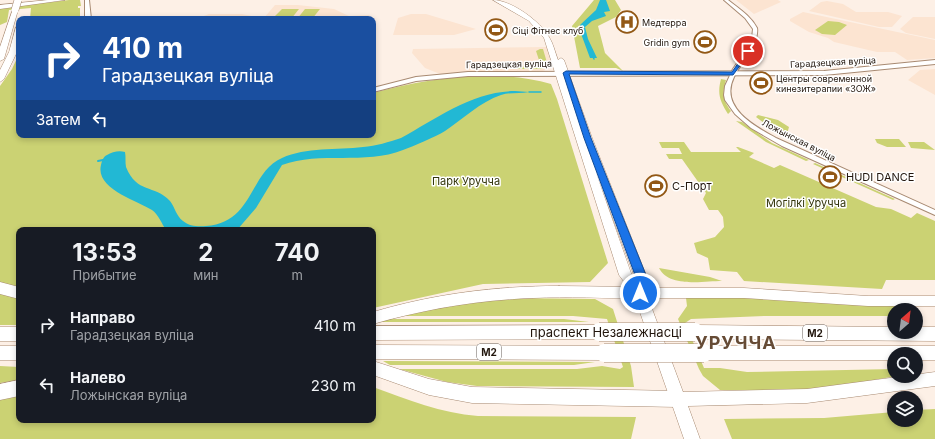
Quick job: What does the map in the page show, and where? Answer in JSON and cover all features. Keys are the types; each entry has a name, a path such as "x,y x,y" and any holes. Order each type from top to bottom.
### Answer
{"highway":[{"path":"0,59 2,46 11,21 21,6"},
{"path":"2,25 11,21"},
{"path":"13,52 16,40"},
{"path":"0,78 16,48"},
{"path":"0,288 16,291"},
{"path":"376,317 406,309 461,298 498,294 534,292 640,293"},
{"name":"праспект Незалежнасці","path":"376,333 695,332 935,334"},
{"path":"0,334 16,334"},
{"name":"праспект Незалежнасці","path":"376,352 704,354 935,353"},
{"path":"0,353 16,353"},
{"path":"376,369 429,387 472,394 678,399"},
{"path":"0,392 16,389"}],"main road":[{"path":"21,6 44,0"},
{"path":"0,6 21,6 62,0"},
{"path":"496,0 522,13 543,31 550,44 562,73 625,275 640,293 692,439"},
{"path":"502,0 532,17 545,29 558,53 562,73"},
{"path":"640,293 755,293 868,301 935,301"},
{"path":"678,399 807,396 935,379"}],"street":[{"path":"87,0 87,16"},
{"name":"Ложынская вуліца","path":"726,0 747,17 755,29 753,41 738,66 729,75 727,92 731,105 754,128 810,156 935,213"},
{"name":"Гарадзецкая вуліца","path":"376,89 438,76 473,74 562,73 729,75 758,73 844,72 935,62"},
{"path":"738,66 744,71 758,73"}],"shaded area":[{"path":"736,0 778,0 781,2 754,14"},
{"path":"827,1 843,4 856,12 888,12 902,16 892,27 879,27 809,11 821,2"},
{"path":"275,5 298,5 334,9 349,16 266,16"},
{"path":"803,12 935,40 935,58 907,60 895,52 877,52 834,42 828,38 809,32 790,21 790,19"},
{"path":"209,14 242,14 252,16 204,16"},
{"path":"411,14 426,14 476,29 454,35 393,35 398,18"},
{"path":"370,15 369,16 349,16"},
{"path":"913,17 935,17 935,39 906,33 900,29"},
{"path":"547,47 552,67 543,71 440,74 425,68 412,53 413,49"},
{"path":"935,69 935,95 908,80 920,70"}],"green space":[{"path":"69,0 80,0 81,6 78,6 78,8 80,8 80,16 30,16 31,8 9,10 7,22 0,25 0,8"},
{"path":"594,0 615,0 621,10 616,17 598,26 605,53 623,71 616,68 580,68 572,26"},
{"path":"282,9 299,9 293,16 275,16"},
{"path":"305,9 320,9 314,16 299,16"},
{"path":"828,21 839,22 847,25 835,35 822,34 815,30"},
{"path":"543,49 548,66 541,69 513,69 513,67 538,66 540,63 536,51"},
{"name":"Парк Уручча","path":"16,60 16,138 376,138 376,92 416,83 462,77 508,77 530,79 551,84 608,263 590,282 483,284 376,307 376,227 16,227 16,289 0,285 0,86"},
{"path":"721,79 726,80 724,97 726,104 731,111 728,114 719,93"},
{"path":"758,115 778,120 789,127 787,134 792,137 791,140 772,129 756,117"},
{"path":"736,121 742,122 772,143 809,160 806,161 766,142"},
{"path":"875,139 899,139 906,147 887,147 877,143"},
{"name":"Могілкі Уручча","path":"659,142 684,142 691,152 741,152 736,147 738,147 754,153 749,157 774,168 780,165 876,207 891,209 911,218 917,213 935,221 935,280 886,280 882,289 744,281 737,272 710,270 708,258 697,253 694,243 715,237 724,227 723,217 718,210 709,210 703,199 706,193 682,159 669,159 666,154 682,154 679,148 662,148"},
{"path":"908,142 924,142 935,150 911,148"},
{"path":"815,163 895,199 893,200 813,164"},
{"path":"659,268 710,277 722,281 679,281 664,274"},
{"path":"0,292 16,296 16,325 0,325"},
{"path":"746,297 887,305 887,316 764,316 691,319 685,323 704,368 720,368 747,372 887,369 887,378 810,392 720,390 703,376 678,319 687,306 686,298"},
{"path":"499,298 595,299 613,309 631,366 634,387 477,386 447,382 399,369 577,369 602,366 620,369 623,367 607,319 573,316 394,316"},
{"path":"384,319 564,319 589,322 376,322"},
{"path":"383,361 595,362 574,365 390,365"},
{"path":"0,366 16,367 16,380 0,383"},
{"path":"376,388 438,409 478,416 636,417 631,439 0,439 0,396 16,393 16,423 376,423"},
{"path":"935,409 935,439 732,439 724,419 824,418 887,413 887,427 923,427 923,410"}],"water":[{"path":"600,0 606,0 610,11 604,12 606,16 592,21 585,27 588,39 597,58 590,58 580,31 580,25 596,10"},
{"path":"500,92 529,92 504,94 493,98 479,106 445,131 403,150 373,157 312,159 282,165 256,208 240,227 164,227 152,210 119,193 104,181 101,173 101,164 106,156 120,151 125,152 126,167 130,176 141,185 158,192 170,201 179,217 185,223 194,226 206,226 222,223 233,216 242,207 263,174 271,165 282,158 291,154 311,150 378,145 401,138 456,107"}],"waterway":[{"path":"529,92 541,92"},
{"path":"98,161 103,160"}],"place":[{"name":"Медтерра","path":"627,22"},
{"name":"Сіці Фітнес клуб","path":"496,30"},
{"name":"Gridin gym","path":"705,42"},
{"name":"Центры современной кинезитерапии «ЗОЖ»","path":"761,83"},
{"name":"HUDI DANCE","path":"830,177"},
{"name":"С-Порт","path":"656,186"}],"district":[{"name":"УРУЧЧА","path":"736,342"}],"route":[{"path":"640,293 640,275 614,210 566,73 733,73 748,51"}]}
